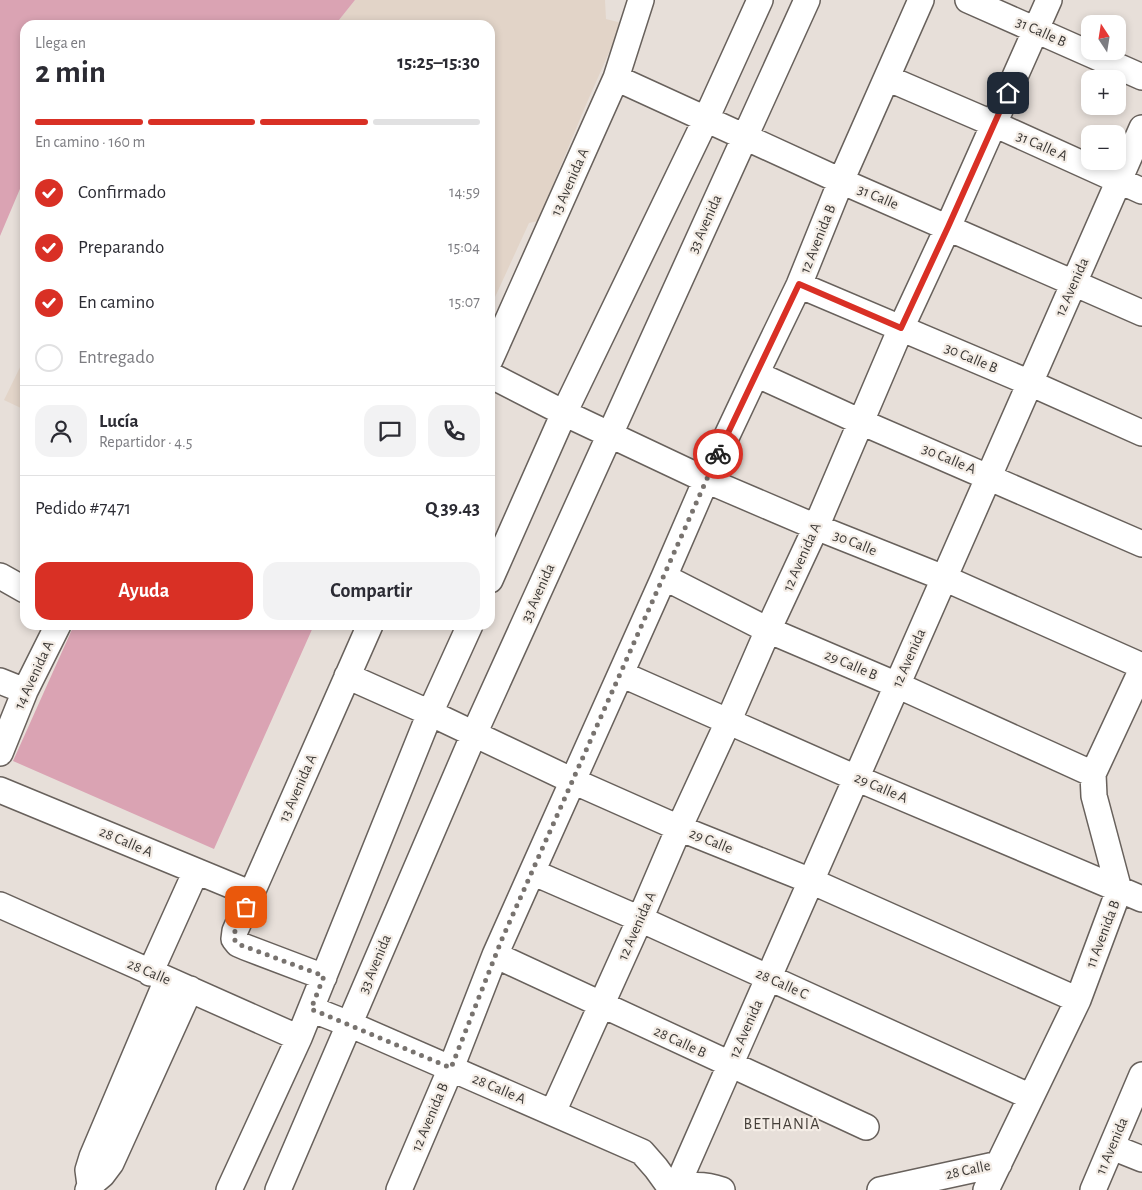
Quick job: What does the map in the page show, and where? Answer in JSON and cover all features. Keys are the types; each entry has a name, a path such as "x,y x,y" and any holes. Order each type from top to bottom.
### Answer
{"street":[{"name":"13 Avenida A","path":"495,349 616,78 641,0"},
{"path":"495,569 564,414 706,118 760,0"},
{"name":"33 Avenida","path":"278,1190 474,734 807,0"},
{"name":"12 Avenida B","path":"399,1190 451,1068 495,955 706,480 799,284 841,181 921,0"},
{"name":"31 Calle B","path":"968,0 1142,77"},
{"name":"12 Avenida A","path":"553,1112 602,1006 768,630 816,527 901,328 1049,0"},
{"name":"31 Calle","path":"616,78 841,181 1142,313"},
{"name":"31 Calle A","path":"887,78 1142,191"},
{"name":"12 Avenida","path":"673,1189 730,1065 1142,128"},
{"name":"30 Calle B","path":"799,284 1142,433"},
{"name":"30 Calle A","path":"756,374 861,422 1142,544"},
{"name":"30 Calle","path":"495,377 564,414 706,480 816,527 944,578 1142,667"},
{"path":"0,576 20,587"},
{"name":"29 Calle B","path":"664,577 768,630 897,685 1093,774"},
{"name":"14 Avenida A","path":"0,753 25,691 56,630"},
{"name":"13 Avenida A","path":"324,976 238,944 234,939 235,931 368,630"},
{"path":"229,1190 299,1038 430,713 468,630"},
{"name":"11 Avenida B","path":"986,1190 1078,1000 1119,890 1094,796 1093,774 1142,667"},
{"name":"29 Calle A","path":"621,674 856,778 1142,899"},
{"name":"29 Calle","path":"347,676 679,828 810,881 1078,1000"},
{"path":"0,680 25,691"},
{"name":"28 Calle A","path":"1,792 252,894"},
{"path":"89,1188 111,1163 169,981 196,871"},
{"name":"28 Calle C","path":"532,872 640,919 1031,1097"},
{"name":"28 Calle","path":"0,905 299,1038"},
{"name":"28 Calle B","path":"495,955 866,1127"},
{"name":"28 Calle A","path":"311,1009 350,1024 642,1152 673,1189"},
{"name":"11 Avenida","path":"1093,1190 1142,1075"},
{"path":"1112,1147 1142,1159"},
{"name":"28 Calle","path":"880,1190 999,1164"},
{"path":"673,1189 699,1184 722,1190"}],"shaded area":[{"path":"0,0 355,0 339,20 20,20 20,189 0,236"},
{"path":"355,0 605,0 606,19 622,23 538,221 529,223 495,297 495,20 339,20"},
{"path":"20,367 20,408 4,400"},
{"path":"72,630 312,630 214,849 13,761"}],"way so far":[{"path":"246,907 235,931 234,939 238,944 324,976 311,1009 451,1068 495,955 718,454"}],"district":[{"name":"BETHANIA","path":"782,1124"}],"route":[{"path":"718,454 799,284 901,328 1008,93"}]}
